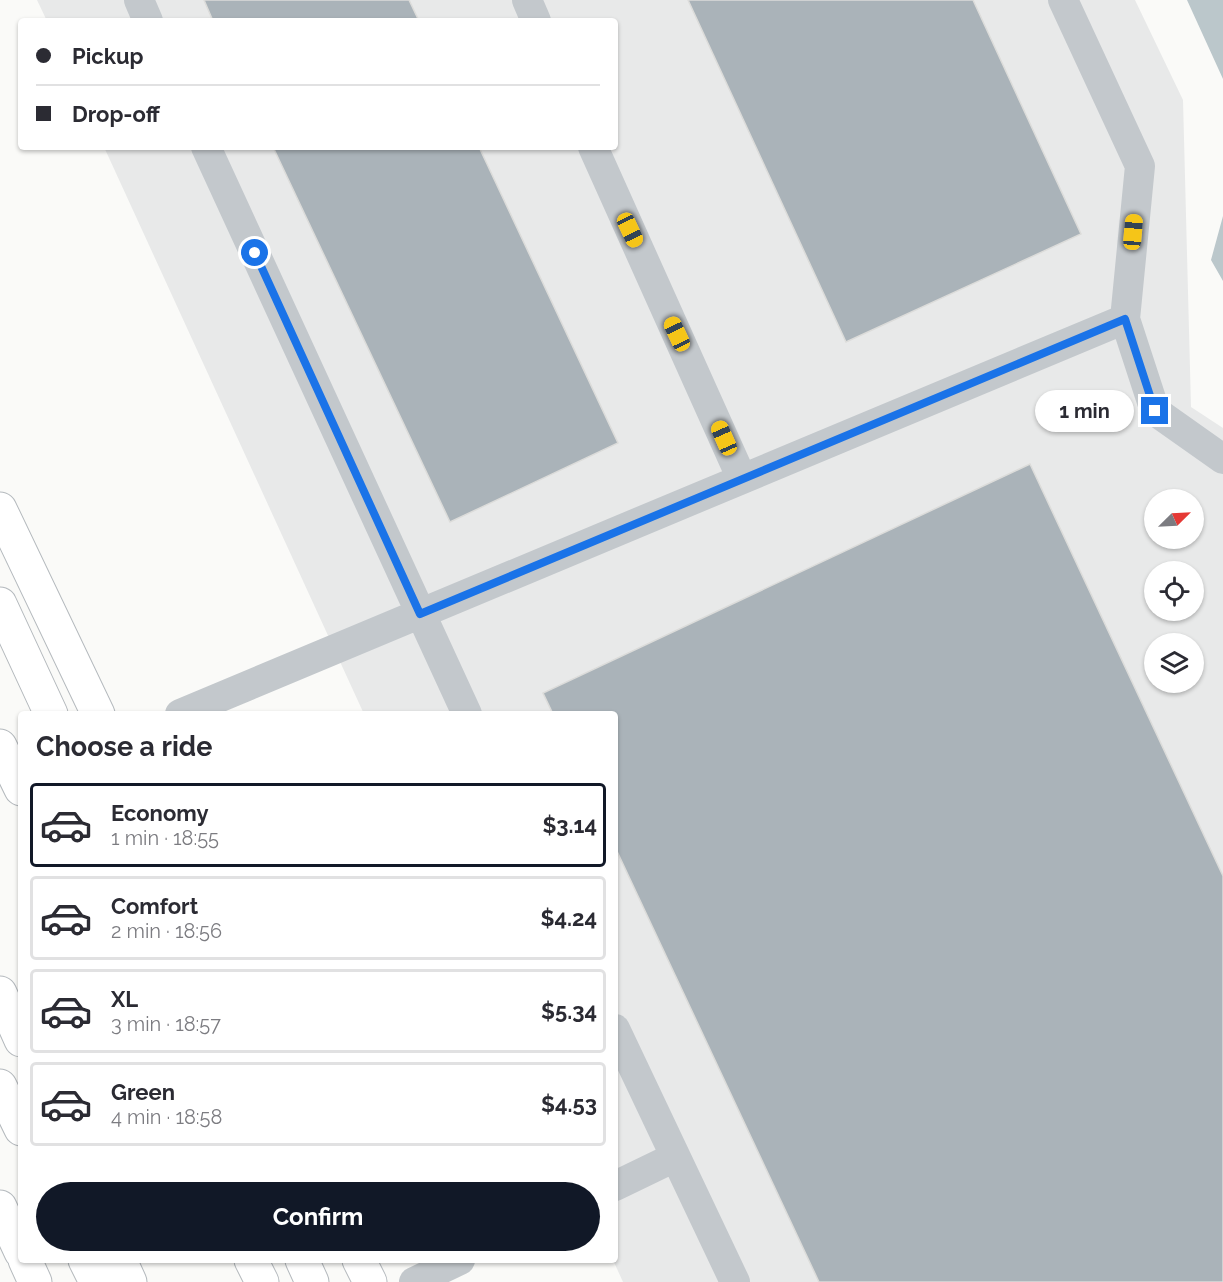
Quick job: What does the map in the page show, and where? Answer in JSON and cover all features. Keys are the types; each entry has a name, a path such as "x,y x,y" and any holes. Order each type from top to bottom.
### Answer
{"main road":[{"path":"0,509 97,711"},
{"path":"0,604 50,711"},
{"path":"0,746 18,783"},
{"path":"0,993 18,1033"},
{"path":"0,1086 18,1123"},
{"path":"0,1207 18,1246"},
{"path":"26,1263 35,1282"},
{"path":"86,1263 96,1282"},
{"path":"121,1263 130,1282"},
{"path":"252,1263 262,1282"},
{"path":"303,1263 312,1282"},
{"path":"360,1263 370,1282"}],"lane":[{"path":"139,0 147,18"},
{"path":"527,0 535,18"},
{"path":"1063,0 1140,166 1125,319 1155,411 1223,459"},
{"path":"207,150 466,711"},
{"path":"594,150 742,479"},
{"path":"187,711 1125,319"},
{"path":"618,1035 735,1282"},
{"path":"618,1185 675,1157"},
{"path":"414,1282 454,1263"}],"shaded area":[{"path":"37,0 1135,0 1183,100 1191,407 1223,428 1223,1282 623,1282 614,1263 618,1263 618,711 363,711 105,150 618,150 618,18 46,18"},
{"path":"1187,0 1223,0 1223,79"},
{"path":"1223,216 1223,281 1211,260"}],"building":[{"path":"204,0 409,0 418,18 212,18"},
{"path":"688,0 973,0 1081,234 846,342"},
{"path":"274,150 480,150 618,443 450,522"},
{"path":"1030,464 1223,876 1223,1282 819,1282 618,853 618,711 552,711 543,693"}],"route":[{"path":"255,253 420,614 1125,319 1155,411"}]}
